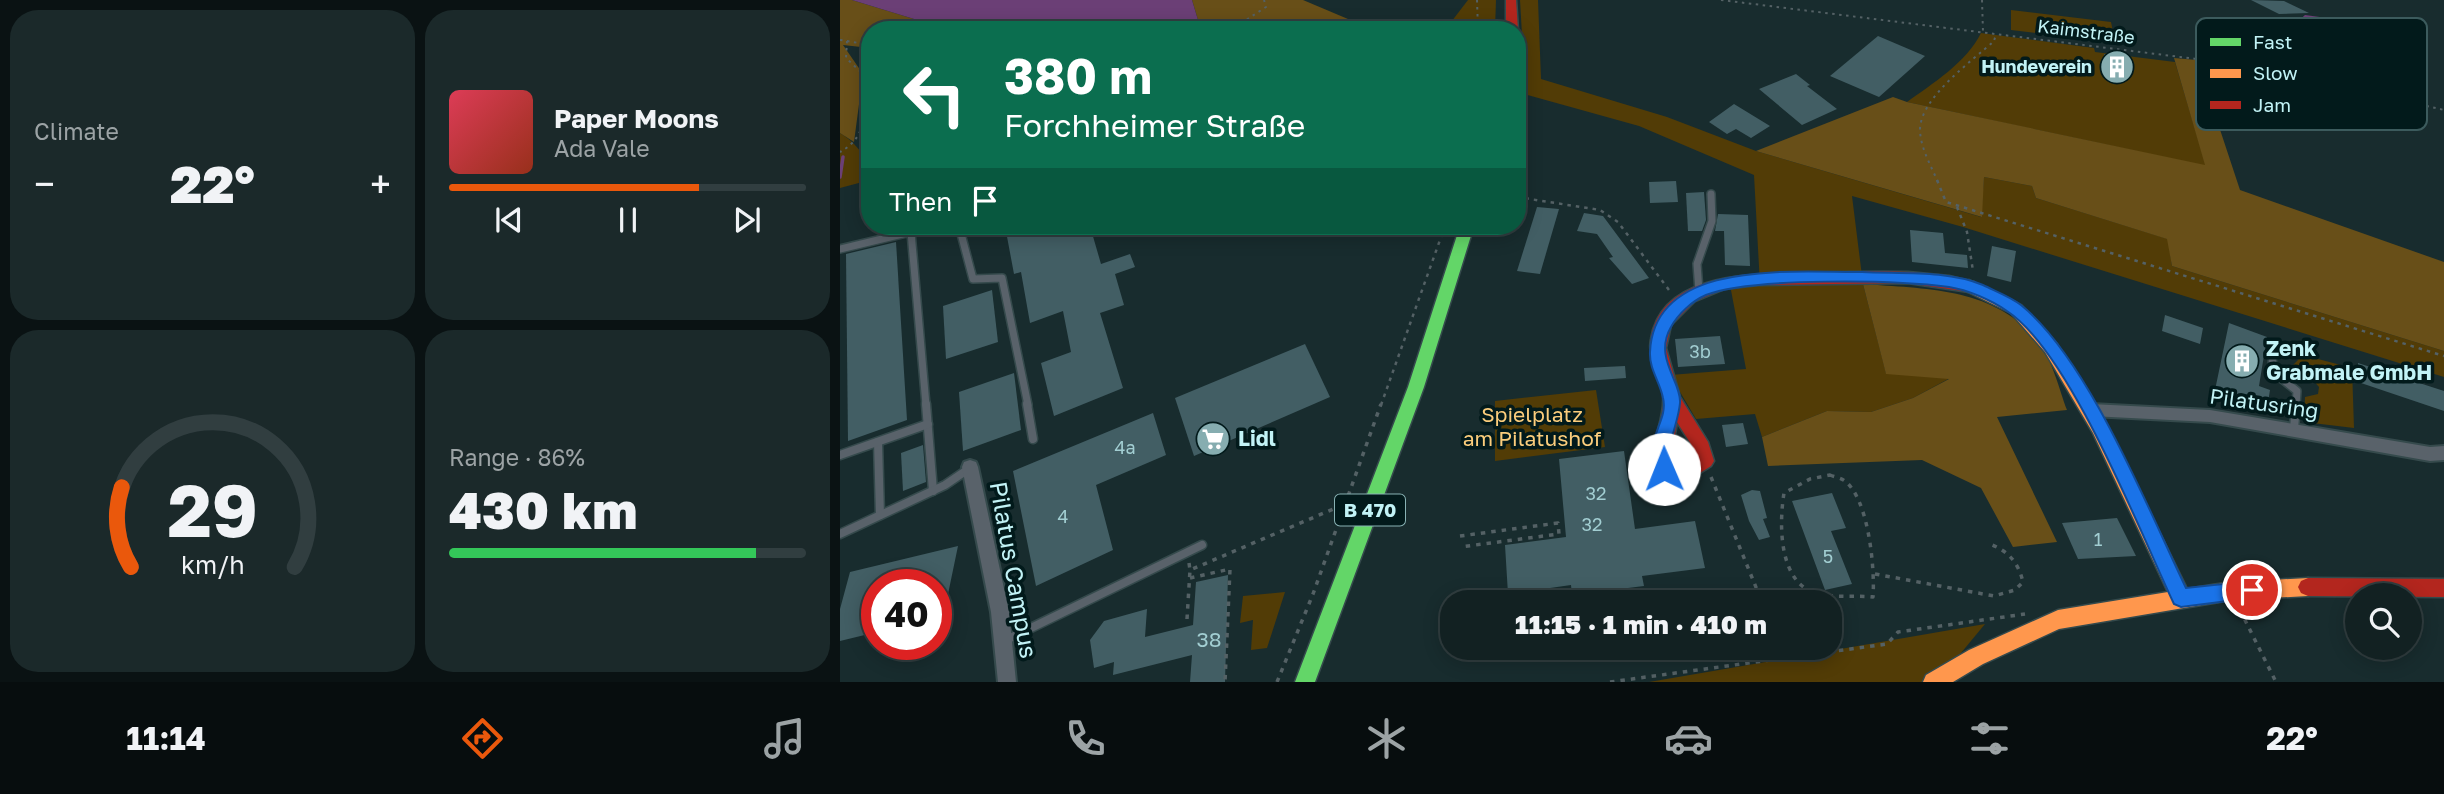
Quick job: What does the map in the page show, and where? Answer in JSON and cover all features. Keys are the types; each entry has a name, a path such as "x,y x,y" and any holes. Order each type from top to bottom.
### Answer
{"street":[{"path":"1511,0 1512,21"},
{"name":"B 470","path":"1306,681 1416,387 1464,235"},
{"path":"1672,400 1659,456 1664,469 1679,476 1696,472 1705,461 1702,447 1672,400 1661,374 1658,355 1663,325 1680,304 1699,291 1741,280 1862,278 1949,282 1976,289 2014,307 2032,323 2091,410 2181,598"},
{"name":"Pilatusring","path":"2091,410 2210,416 2294,429 2437,454 2444,467"},
{"name":"Pilatus Campus","path":"970,467 1004,641 1007,682"},
{"path":"1933,682 1976,657 2058,620 2231,592 2296,587 2444,587"}],"lane":[{"path":"1699,291 1697,264 1713,221 1712,194"},
{"path":"840,249 893,235"},
{"path":"913,235 933,491"},
{"path":"961,235 973,279 1002,278 1019,353 1033,439"},
{"path":"2273,344 2272,371 2297,391 2294,429"},
{"path":"840,455 928,424"},
{"path":"878,442 880,515"},
{"path":"840,534 933,491 970,467"},
{"path":"1004,641 1202,545"}],"path":[{"path":"1245,21 1266,7 1264,0"},
{"path":"1477,0 1478,21"},
{"name":"Kaimstraße","path":"1721,0 2196,59"},
{"path":"1982,0 1983,32"},
{"path":"1996,34 1994,41 1931,100 1921,115 1920,131 1946,202 2444,356"},
{"path":"840,40 861,44"},
{"path":"846,41 846,58 861,72"},
{"path":"840,152 854,146 861,136"},
{"path":"1526,198 1600,210 1618,222 1680,304"},
{"path":"1956,205 1967,232 1976,289"},
{"path":"1277,682 1346,503 1442,235"},
{"path":"1705,461 1757,590"},
{"path":"1835,473 1846,479 1856,491 1875,574 1873,597 1813,592 1797,577 1782,543 1780,511 1784,493 1814,477 1835,473"},
{"path":"1190,570 1346,503"},
{"path":"1460,536 1558,523 1559,534 1460,547"},
{"path":"1875,574 1994,596 2015,590 2023,582 2020,568 2000,547 1987,543"},
{"path":"1187,619 1190,578 1188,552"},
{"path":"1190,578 1230,569 1225,682"},
{"path":"2231,592 2276,682"},
{"path":"1842,650 1887,644 1898,632 2032,613"},
{"path":"1610,682 1770,660"}],"green space":[{"path":"1468,0 1496,0 1495,21 1452,21"},
{"path":"1520,0 1538,0 1541,79 1667,117 1756,151 1981,217 1984,177 2032,186 2036,198 2168,239 2172,266 2444,351 2444,377 1963,227 1852,196 1863,284 1886,373 1950,378 1913,398 1871,412 1827,411 1762,437 1755,414 1696,419 1670,375 1746,369 1730,285 1760,285 1754,175 1639,126 1526,95 1526,21 1521,21"},
{"path":"2011,10 2111,22 2115,42 2011,30"},
{"path":"1981,33 2175,62 2206,166 1907,102 1958,63"},
{"path":"840,133 861,153 861,182 840,188"},
{"path":"2303,355 2352,368 2354,428 2304,422 2305,397 2318,394 2319,387 2312,379 2290,368"},
{"name":"Spielplatz am Pilatushof","path":"1596,390 1605,447 1495,461 1495,401"},
{"path":"1285,592 1267,648 1251,650 1253,620 1240,623 1243,596"},
{"path":"1985,624 1937,682 1649,682 1776,660 1842,660 1842,649"}],"shaded area":[{"path":"840,0 852,0 921,21 861,21 861,47 843,45 861,71 861,89 854,142 840,133"},
{"path":"852,0 1192,0 1198,21 921,21"},
{"path":"1192,0 1303,0 1353,21 1198,21"},
{"path":"2305,15 2327,18 2302,18"},
{"path":"2174,58 2196,60 2196,130 2220,130 2240,190 2444,262 2444,351 2172,266 2167,239 2036,198 2032,186 1984,177 1982,217 1756,151 1893,97 2205,165"},
{"path":"1863,284 1934,290 1979,300 2019,323 2037,340 2051,365 2067,410 1997,417 2057,542 2013,547 1981,488 1922,460 1768,466 1762,437 1827,411 1871,412 1913,398 1949,379 1886,374"}],"building":[{"path":"2251,0 2284,1 2309,13 2279,14"},
{"path":"1878,36 1925,56 1879,97 1830,76"},
{"name":"Hundeverein","path":"2104,54 2127,58 2129,79 2107,76"},
{"path":"1796,74 1837,109 1802,125 1759,89"},
{"path":"1734,104 1770,126 1751,138 1736,129 1727,134 1709,122"},
{"path":"1676,181 1678,202 1650,203 1649,182"},
{"path":"1704,192 1706,220 1702,231 1688,231 1686,193"},
{"path":"1537,207 1559,209 1540,274 1517,271"},
{"path":"1584,213 1603,216 1649,278 1632,284 1609,258 1613,257 1597,234 1577,231"},
{"path":"1718,214 1748,215 1750,266 1725,265 1724,231 1715,231"},
{"path":"1910,230 1943,233 1945,253 1967,255 1968,268 1912,262"},
{"path":"1007,235 1093,235 1101,264 1130,254 1135,267 1115,274 1124,305 1100,313 1123,388 1054,416 1041,363 1071,352 1063,311 1030,323 1021,272 1014,274"},
{"path":"896,242 907,420 848,441 846,254"},
{"path":"1992,246 2016,251 2011,282 1987,276"},
{"path":"992,290 998,342 946,359 943,306"},
{"path":"2165,315 2203,328 2200,344 2162,331"},
{"name":"Zenk Grabmale GmbH","path":"2229,323 2267,337 2259,386 2270,390 2267,409 2215,390"},
{"path":"1720,336 1725,364 1678,367 1675,339"},
{"path":"1305,344 1330,397 1194,456 1175,398"},
{"path":"2358,363 2444,391 2444,411 2358,382"},
{"path":"1625,366 1626,378 1585,381 1584,368"},
{"path":"1014,373 1021,430 963,451 959,392"},
{"path":"1153,413 1166,455 1096,485 1113,550 1036,586 1013,471"},
{"path":"1743,423 1748,444 1726,447 1722,425"},
{"path":"923,445 926,482 903,491 901,453"},
{"path":"1624,451 1635,529 1695,521 1705,568 1642,576 1644,586 1612,590 1572,590 1571,585 1536,590 1508,590 1505,545 1566,537 1559,459"},
{"path":"1752,490 1760,491 1767,518 1763,519 1770,537 1759,540 1749,521 1741,495"},
{"path":"1832,493 1846,528 1831,531 1852,584 1825,590 1792,501"},
{"path":"2117,518 2136,556 2078,559 2062,523"},
{"path":"958,546 952,575 952,569 862,569"},
{"path":"861,569 861,636 840,641 840,609 850,572"},
{"path":"1228,575 1225,682 1190,682 1192,655 1113,675 1114,662 1094,668 1090,640 1104,621 1147,609 1145,637 1193,625 1196,582"}],"waterway":[{"path":"840,177 843,157"}],"traffic: fast":[{"path":"1305,682 1416,387 1464,235"}],"traffic: slow":[{"path":"1969,286 2016,309 2051,348 2100,429 2181,598"},
{"path":"1933,682 1976,657 2058,620 2231,591 2308,587"}],"traffic: jam":[{"path":"1511,0 1512,21"},
{"path":"1673,400 1702,447 1705,461 1686,474 1664,469 1662,460 1672,401 1658,339 1670,314 1690,297 1705,289 1747,280 1866,277 1908,277 1969,286"},
{"path":"2308,587 2444,588"}],"place":[{"name":"Hundeverein","path":"2117,67"},
{"name":"Zenk Grabmale GmbH","path":"2242,361"},
{"name":"Lidl","path":"1213,439"}],"route":[{"path":"1664,469 1659,456 1672,400 1661,374 1659,337 1663,325 1680,304 1699,291 1741,280 1862,278 1949,282 1976,289 2014,307 2046,339 2091,410 2181,598 2252,590"}]}
